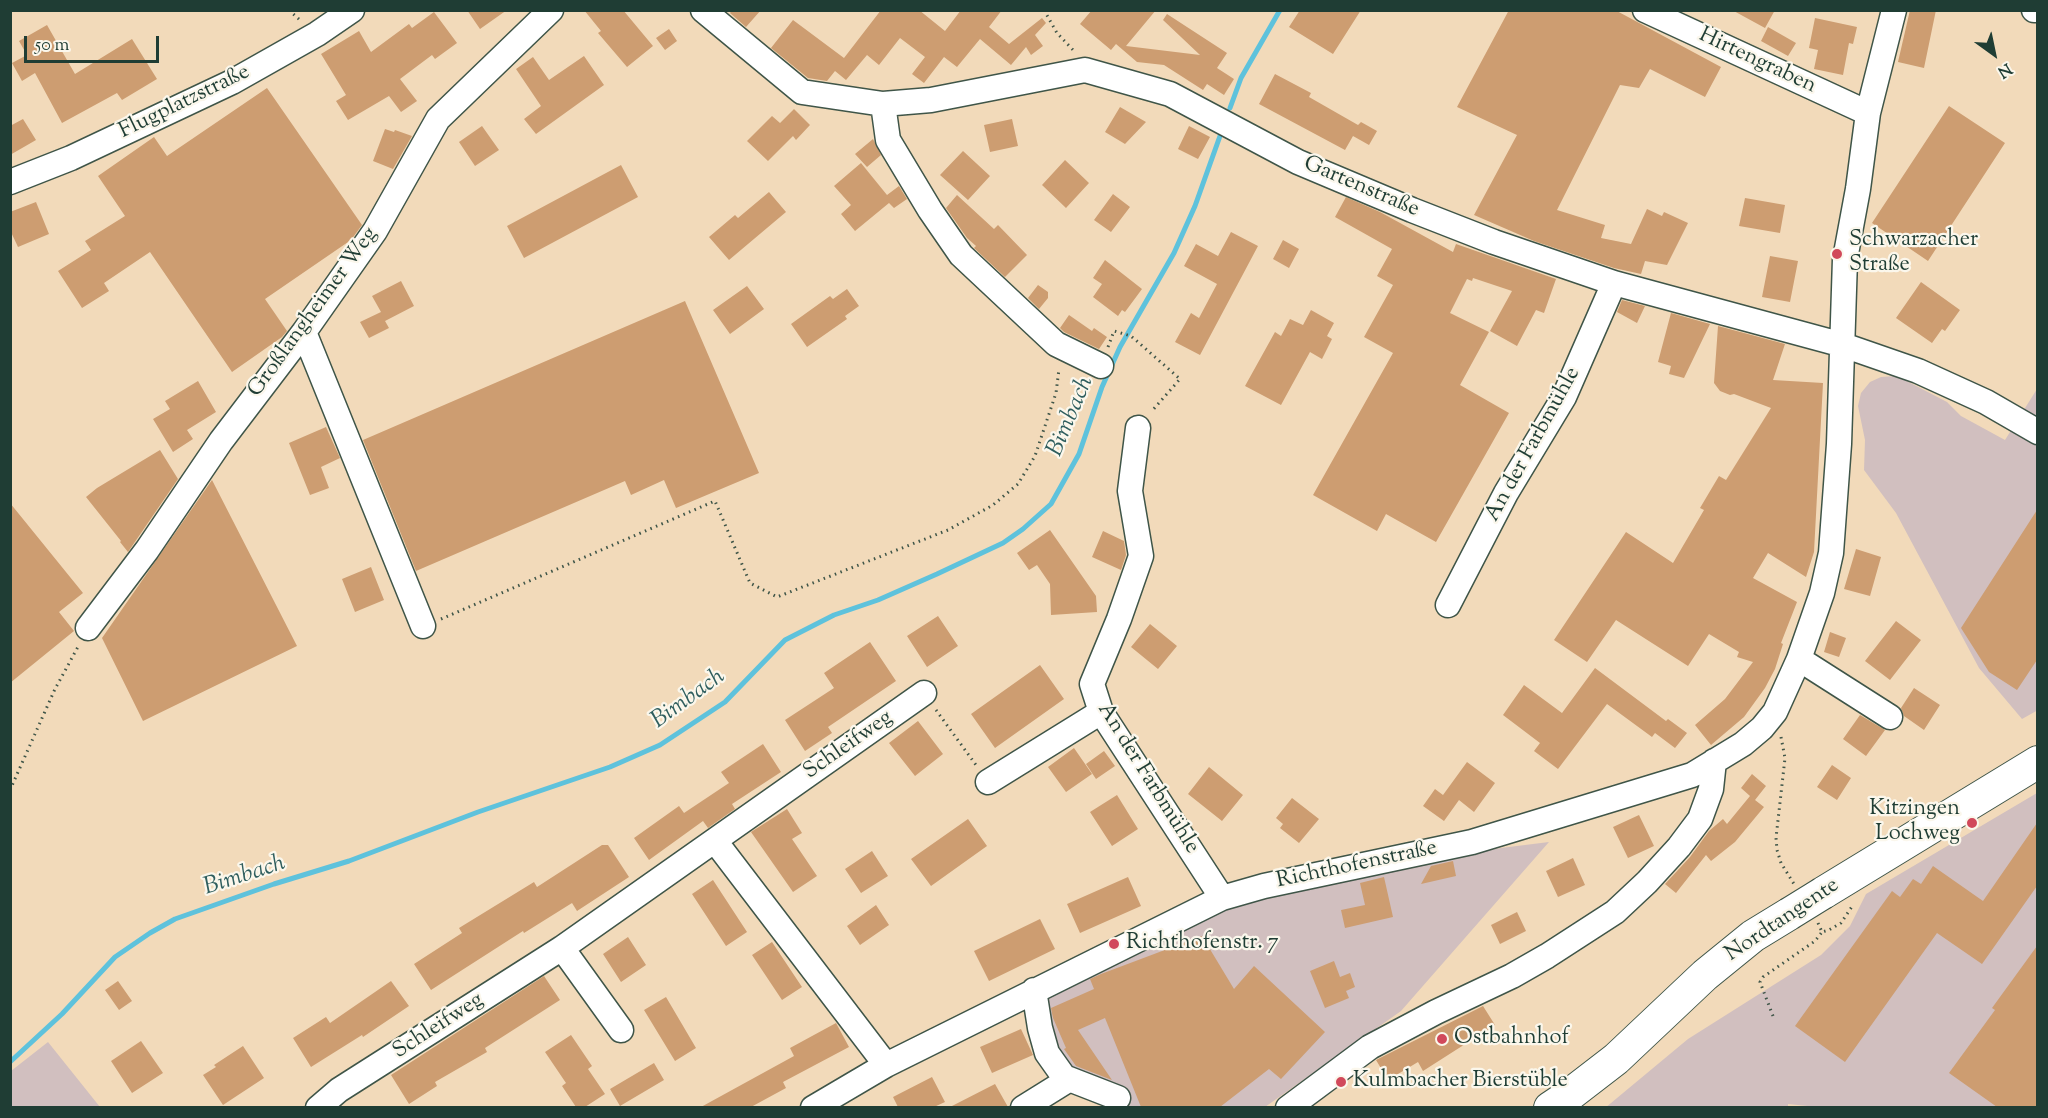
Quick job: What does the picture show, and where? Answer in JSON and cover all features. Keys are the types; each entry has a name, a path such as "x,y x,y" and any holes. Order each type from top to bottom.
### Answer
{"main road":[{"name":"Nordtangente","path":"1550,1107 1616,1059 1705,975 1753,936 1810,910 2037,762"}],"street":[{"name":"Flugplatzstraße","path":"10,182 71,158 232,82 317,34 352,10"},
{"name":"Großlangheimer Weg","path":"88,628 147,550 221,441 304,332 375,231 438,119 551,10"},
{"name":"Gartenstraße","path":"703,10 802,92 883,104 931,100 1085,70 1170,94 1298,162 1474,234 1614,283 1843,345 1918,371 1986,402 2037,432"},
{"name":"Hirtengraben","path":"1645,10 1868,113"},
{"path":"1288,1107 1370,1047 1512,976 1615,912 1673,854 1700,819 1711,789 1714,761 1743,744 1762,728 1775,712 1799,659 1822,593 1831,553 1839,444 1845,260 1858,189 1868,113 1894,10"},
{"path":"883,104 888,140 930,210 961,255 1056,344 1101,366"},
{"name":"An der Farbmühle","path":"1448,605 1506,493 1564,397 1614,283"},
{"path":"304,332 423,626"},
{"name":"An der Farbmühle","path":"1138,428 1130,491 1141,555 1119,619 1092,684 1101,712 1222,898"},
{"path":"1799,659 1890,717"},
{"name":"Schleifweg","path":"318,1107 339,1090 562,948 924,693"},
{"path":"988,782 1101,712"},
{"name":"Richthofenstraße","path":"813,1107 886,1065 1222,898 1264,886 1472,842 1692,775 1714,761"},
{"path":"715,841 886,1065"},
{"path":"562,948 621,1030"},
{"path":"1034,990 1040,1028 1047,1053 1064,1077 1119,1098"},
{"path":"1023,1107 1068,1080"}],"path":[{"path":"1044,10 1057,33 1076,53 1078,72"},
{"path":"1115,332 1131,336 1180,379 1138,428"},
{"path":"423,626 715,501 750,583 777,597 948,530 993,505 1018,484 1035,456 1056,393 1060,359 1056,344"},
{"path":"10,790 55,689 88,628"},
{"path":"924,693 988,782"},
{"path":"1775,712 1785,758 1776,838 1781,863"},
{"path":"1810,910 1822,932"},
{"path":"1773,1016 1760,982 1763,977 1815,941 1822,932 1841,923 1845,916"}],"shaded area":[{"path":"1897,376 1947,402 1961,416 2005,440 2037,389 2038,710 2022,719 1979,668 1896,513 1864,470 1865,440 1858,406 1861,393 1870,382 1881,377"},
{"path":"2037,793 2037,1107 1827,1108 1788,1104 1788,1108 1605,1108 1688,1039 1821,955 1850,926 1866,894"},
{"path":"1549,842 1401,1011 1265,1107 1100,1107 1105,1104 1070,1075 1036,1002 1222,898 1325,877"},
{"path":"48,1042 100,1107 11,1107 11,1071"}],"building":[{"path":"467,10 507,10 480,29"},
{"path":"584,10 623,10 653,46 627,67 598,33 601,31"},
{"path":"732,10 761,10 746,27 730,13"},
{"path":"881,10 919,10 945,31 961,10 1002,10 989,27 1009,44 1042,18 1046,23 1035,35 1043,46 1031,55 1026,47 1011,65 980,39 957,67 944,57 924,83 912,74 925,57 900,38 879,65 867,55 846,80 835,71 827,81 808,78 771,48 793,20 844,58"},
{"path":"1092,10 1156,10 1126,46 1200,55 1163,20 1167,14 1227,53 1217,68 1234,79 1224,95 1207,84 1203,90 1164,65 1137,62 1116,44 1111,50 1080,24"},
{"path":"1300,10 1361,10 1333,54 1289,27"},
{"path":"1509,10 1615,10 1721,67 1705,97 1650,69 1639,88 1620,85 1557,210 1605,225 1601,238 1631,244 1647,209 1662,216 1664,212 1688,223 1667,265 1645,261 1641,274 1614,268 1534,241 1474,215 1517,135 1457,107"},
{"path":"1732,10 1775,10 1765,28"},
{"path":"1910,10 1936,10 1924,68 1898,62"},
{"path":"434,12 457,43 435,59 432,55 400,79 417,101 401,112 389,96 348,120 336,101 346,95 321,54 359,31 371,52 409,24 412,28"},
{"path":"1815,18 1857,27 1853,44 1849,43 1843,75 1814,69 1818,50 1809,48"},
{"path":"47,25 75,74 132,39 157,79 122,100 117,93 62,123 35,73 22,81 12,63 27,55 19,41"},
{"path":"1768,27 1796,43 1788,56 1761,41"},
{"path":"669,29 677,41 665,50 656,38"},
{"path":"584,56 604,85 536,134 524,119 541,106 516,69 533,57 549,80"},
{"path":"1275,74 1311,93 1309,97 1358,125 1361,122 1377,131 1369,145 1353,136 1345,150 1259,104"},
{"path":"267,88 362,225 351,240 265,299 287,331 282,337 232,372 150,252 104,283 109,291 82,308 58,271 91,250 85,241 125,216 98,176 154,137 167,156"},
{"path":"1949,106 2005,143 1928,261 1872,223"},
{"path":"1120,107 1146,122 1125,144 1105,132"},
{"path":"794,109 810,125 796,140 793,136 768,161 747,141 772,116 780,123"},
{"path":"23,119 36,140 10,155 10,126"},
{"path":"1012,119 1018,146 990,152 984,125"},
{"path":"482,126 499,150 475,166 459,142"},
{"path":"1189,126 1210,137 1198,159 1178,149"},
{"path":"385,129 412,136 393,169 373,161"},
{"path":"873,139 881,155 867,167 855,154"},
{"path":"963,151 990,176 968,200 940,175"},
{"path":"1065,160 1089,183 1066,208 1042,185"},
{"path":"861,163 887,195 899,186 907,199 894,208 889,203 855,231 841,214 851,205 834,186"},
{"path":"621,165 638,197 524,258 507,226"},
{"path":"769,192 786,212 729,260 709,237 735,215 738,218"},
{"path":"1113,194 1130,207 1111,232 1094,220"},
{"path":"957,195 994,229 998,225 1027,255 1005,277 974,248 976,246 967,238 946,208"},
{"path":"1346,197 1380,212 1453,252 1456,244 1556,279 1544,313 1536,310 1517,346 1490,331 1512,291 1473,278 1472,281 1467,279 1450,313 1489,332 1460,385 1509,413 1436,542 1386,514 1377,531 1313,495 1393,353 1364,337 1393,285 1377,276 1392,249 1335,217"},
{"path":"1745,198 1785,205 1780,233 1739,226"},
{"path":"36,202 49,234 18,247 10,230 10,212"},
{"path":"1231,232 1258,246 1200,355 1175,342 1191,313 1199,318 1217,284 1184,266 1196,244 1218,256"},
{"path":"1283,240 1299,249 1289,268 1273,259"},
{"path":"1770,256 1798,261 1790,302 1762,297"},
{"path":"1105,260 1142,289 1125,312 1122,310 1118,316 1093,297 1102,284 1093,278"},
{"path":"401,281 414,306 385,321 389,328 369,338 360,322 381,312 372,296"},
{"path":"1921,282 1960,310 1945,331 1942,329 1932,343 1896,318"},
{"path":"1038,285 1048,292 1048,298 1039,309 1028,298"},
{"path":"747,286 764,309 730,334 713,310"},
{"path":"847,289 859,306 845,316 847,319 807,347 791,324 830,296 833,299"},
{"path":"1622,300 1645,306 1637,323 1617,312"},
{"path":"685,301 759,473 676,508 664,480 631,495 625,481 416,571 363,440"},
{"path":"1311,310 1334,323 1327,336 1332,339 1322,359 1310,352 1281,405 1245,386 1275,332 1281,336 1290,319 1303,325"},
{"path":"1671,313 1710,324 1684,378 1669,374 1671,366 1658,362"},
{"path":"1069,315 1092,331 1094,328 1107,337 1099,349 1060,328"},
{"path":"1718,326 1785,344 1773,380 1823,383 1814,552 1806,577 1768,553 1753,578 1797,602 1781,643 1783,644 1775,669 1765,688 1744,717 1711,745 1695,725 1725,699 1753,662 1737,657 1739,652 1709,634 1688,666 1616,620 1587,662 1554,640 1626,532 1673,563 1704,510 1700,508 1719,476 1726,480 1771,408 1720,391 1714,383"},
{"path":"198,381 216,412 187,430 193,439 173,452 153,419 170,409 165,401"},
{"path":"326,427 340,458 321,467 329,488 310,495 289,443"},
{"path":"160,450 178,479 128,552 86,497"},
{"path":"212,480 297,646 143,721 102,638"},
{"path":"10,503 83,593 59,612 74,631 10,683"},
{"path":"2037,510 2037,660 2017,690 1989,672 1961,628"},
{"path":"1050,530 1096,596 1097,612 1051,615 1050,584 1037,565 1029,570 1017,553"},
{"path":"1103,531 1124,541 1126,555 1121,570 1092,557"},
{"path":"1856,549 1881,557 1870,596 1844,589"},
{"path":"371,567 384,600 355,612 342,579"},
{"path":"938,616 958,646 927,667 907,636"},
{"path":"1896,621 1921,640 1890,680 1865,661"},
{"path":"1150,624 1177,646 1158,669 1131,647"},
{"path":"1830,632 1846,638 1839,657 1824,652"},
{"path":"870,642 896,681 828,727 832,733 805,751 785,720 834,688 824,673"},
{"path":"1040,665 1064,699 995,748 971,714"},
{"path":"1595,668 1666,721 1668,719 1687,733 1675,748 1655,733 1652,737 1607,704 1558,769 1534,751 1540,743 1503,715 1524,685 1562,713"},
{"path":"1914,688 1940,705 1924,730 1904,716 1901,708"},
{"path":"1860,715 1885,730 1866,756 1843,739"},
{"path":"918,721 943,754 915,776 889,743"},
{"path":"763,744 781,772 732,804 735,809 708,828 703,821 649,860 634,838 679,806 684,813 729,783 721,772"},
{"path":"1074,748 1092,774 1066,792 1048,767"},
{"path":"1104,751 1115,766 1096,779 1086,764"},
{"path":"1467,762 1495,783 1474,812 1459,800 1444,821 1423,806 1435,789 1443,795"},
{"path":"1832,765 1851,778 1837,800 1817,787"},
{"path":"1209,767 1243,795 1222,821 1188,794"},
{"path":"1752,774 1766,786 1755,800 1764,807 1735,842 1711,861 1706,855 1676,893 1665,884 1690,857 1709,831 1723,819 1727,824 1750,796 1741,788"},
{"path":"1117,795 1138,829 1112,846 1090,812"},
{"path":"1292,798 1319,819 1299,843 1280,828 1283,824 1276,818"},
{"path":"787,809 802,833 792,839 817,876 793,892 751,832"},
{"path":"1639,815 1654,846 1628,858 1613,827"},
{"path":"968,819 987,846 931,886 911,859"},
{"path":"2037,823 2037,886 1982,964 1937,933 1845,1062 1795,1026 1892,891 1900,897 1913,879 1921,884 1933,866 1983,901"},
{"path":"602,845 608,845 629,877 577,911 572,903 524,933 523,931 431,990 414,964 462,933 459,928 534,882 537,887"},
{"path":"872,851 888,876 861,893 845,869"},
{"path":"1573,858 1585,885 1558,897 1546,871"},
{"path":"1453,861 1456,876 1421,884 1431,866"},
{"path":"1128,877 1141,906 1080,933 1067,904"},
{"path":"1384,877 1393,917 1345,928 1341,910 1365,905 1360,883"},
{"path":"713,880 747,932 726,946 692,894"},
{"path":"876,905 889,925 860,945 847,926"},
{"path":"1517,912 1526,931 1500,944 1491,925"},
{"path":"1040,919 1055,949 989,981 974,951"},
{"path":"1202,936 1234,989 1254,966 1325,1032 1281,1079 1269,1069 1220,1107 1141,1107 1105,1018 1078,1030 1112,1080 1076,1066 1064,1049 1066,1048 1051,1008 1094,989 1090,979"},
{"path":"628,937 646,965 621,982 603,954"},
{"path":"772,942 802,987 782,1000 752,955"},
{"path":"2037,946 2037,1107 1997,1107 1949,1073 1995,1010 1992,1008"},
{"path":"1334,961 1340,977 1350,973 1355,987 1346,991 1349,998 1325,1008 1310,971"},
{"path":"544,976 560,1000 485,1048 487,1052 435,1082 437,1086 409,1104 391,1075"},
{"path":"118,981 132,1001 119,1010 105,990"},
{"path":"391,981 409,1006 363,1037 362,1035 311,1067 293,1038 326,1017 330,1023"},
{"path":"666,997 696,1048 675,1061 644,1010"},
{"name":"Ostbahnhof","path":"1483,1006 1495,1025 1423,1071 1418,1062 1388,1080 1376,1060"},
{"path":"836,1023 849,1047 783,1082 786,1088 751,1107 701,1107 794,1056 790,1048"},
{"path":"1021,1029 1033,1055 992,1073 980,1047"},
{"path":"571,1035 592,1066 588,1069 605,1094 585,1107 576,1107 562,1086 566,1083 545,1052"},
{"path":"141,1041 163,1073 132,1093 111,1061"},
{"path":"243,1046 264,1078 223,1105 203,1075"},
{"path":"654,1063 664,1080 620,1106 610,1089"},
{"path":"932,1077 945,1102 934,1107 898,1107 893,1097"},
{"path":"995,1084 1008,1107 950,1107"}],"waterway":[{"name":"Bimbach","path":"1230,108 1241,78 1280,10"},
{"name":"Bimbach","path":"10,1062 62,1014 115,957 175,919 274,884 349,861 478,812 610,767 660,745 725,702 785,640 834,615 878,600 937,574 1003,543 1023,529 1051,504 1079,454 1102,387 1120,347 1174,253 1195,206 1220,136"}],"place":[{"name":"Schwarzacher Straße","path":"1837,254"},
{"name":"Kitzingen Lochweg","path":"1972,823"},
{"name":"Richthofenstr. 7","path":"1114,944"},
{"name":"Ostbahnhof","path":"1442,1039"},
{"name":"Kulmbacher Bierstüble","path":"1341,1082"}]}
